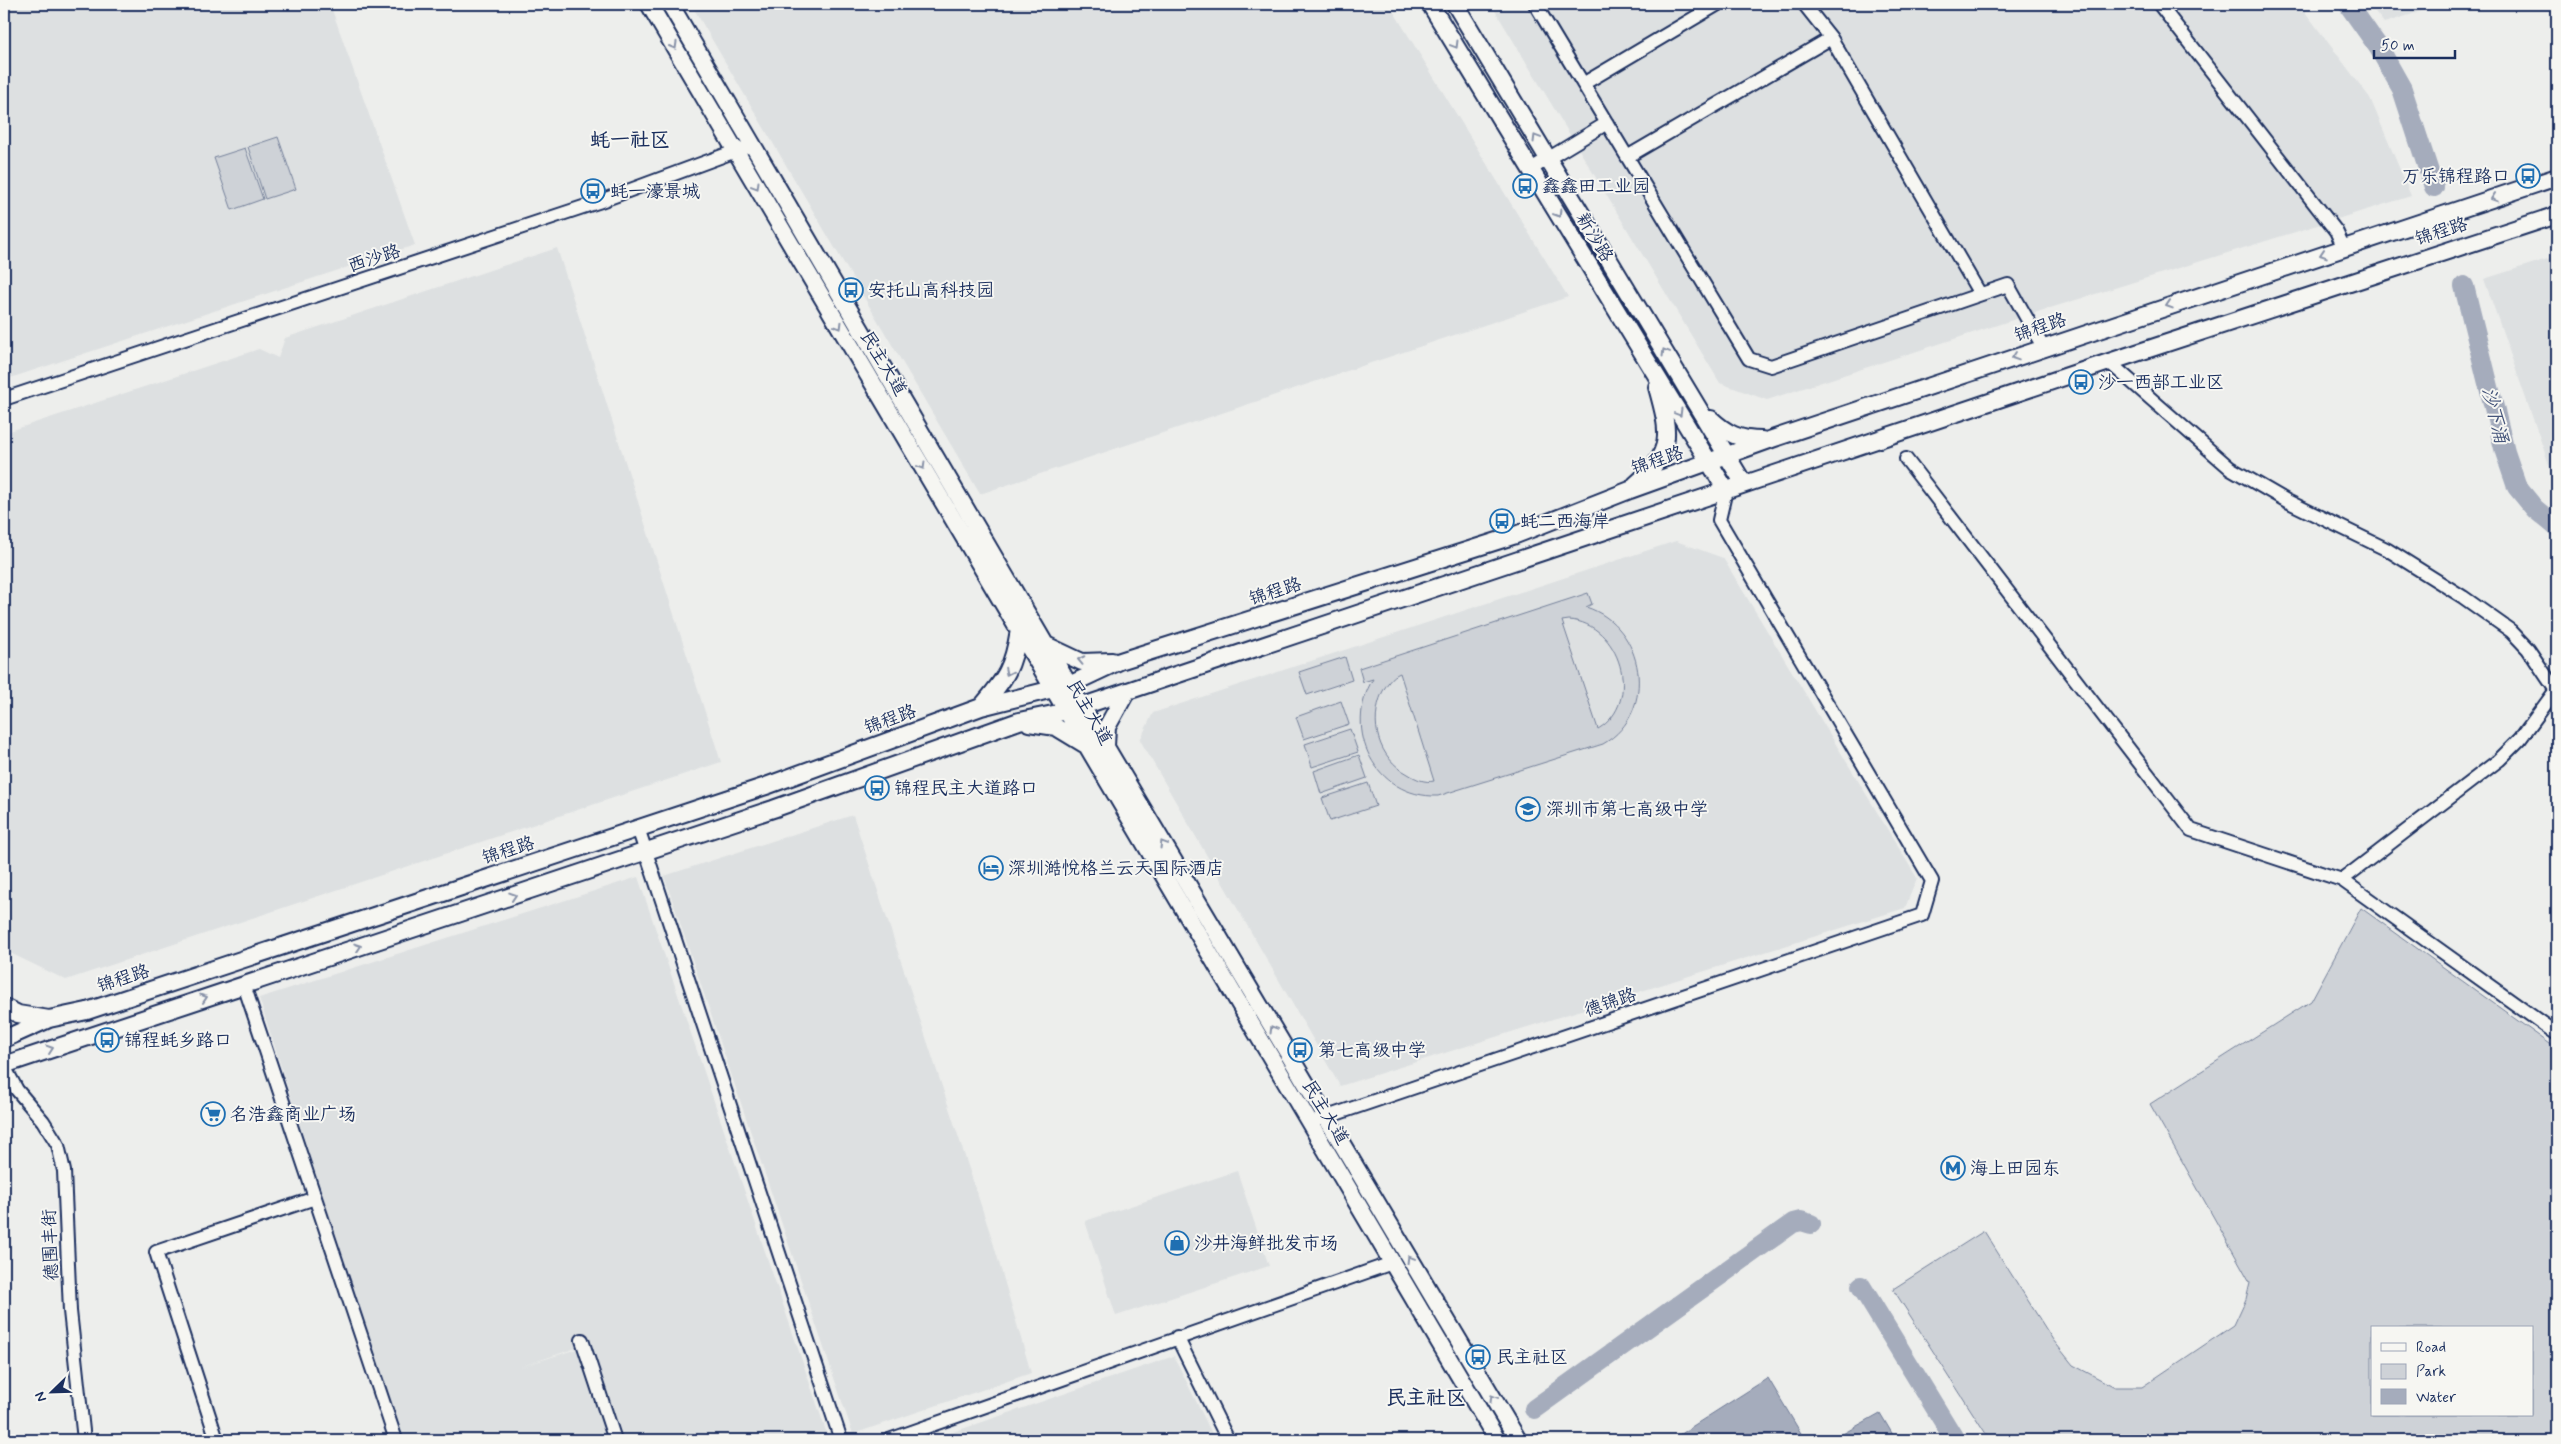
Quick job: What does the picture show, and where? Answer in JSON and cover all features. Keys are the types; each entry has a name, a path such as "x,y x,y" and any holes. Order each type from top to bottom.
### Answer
{"main road":[{"name":"民主大道","path":"649,4 1019,630 1062,687 1075,709 1106,746 1518,1440"},
{"name":"民主大道","path":"670,4 1045,644 1062,687"},
{"name":"新沙路","path":"1430,4 1726,490"},
{"name":"新沙路","path":"1454,4 1744,484"},
{"name":"锦程路","path":"4,1039 49,1019 88,1011 766,786 982,707 1062,687 1120,661 1512,536 1630,490 1728,457 1770,440 2043,347 2557,177"},
{"name":"锦程路","path":"4,1066 244,984 773,809 1019,721 1075,709 2109,362 2557,215"},
{"path":"1630,490 1654,469 1663,454 1667,425 1652,368"},
{"path":"1698,406 1724,432 1745,440 1770,440"},
{"path":"982,707 1004,680 1014,659 1019,630"},
{"path":"1045,644 1082,662 1120,661"},
{"path":"1106,746 1107,727 1127,691"},
{"name":"民主大道","path":"1075,709 1086,746 1497,1440"},
{"path":"1019,721 1056,728 1086,746"},
{"path":"4,1006 18,1014 49,1019"}],"street":[{"path":"1535,4 1750,360 1771,366 2008,285 2043,347"},
{"path":"1583,84 1718,4"},
{"path":"1804,4 1831,38 1980,294"},
{"path":"2159,4 2336,231 2344,248"},
{"path":"1627,157 1831,38"},
{"path":"1531,169 1607,123"},
{"name":"西沙路","path":"4,399 598,202 752,145"},
{"path":"2109,362 2230,468 2287,501 2388,550 2511,631 2528,649 2557,691 2520,739 2499,760 2342,880"},
{"path":"1906,459 2191,830 2342,880 2557,1034"},
{"name":"德锦路","path":"1310,1123 1922,915 1932,881 1719,520 1726,490"},
{"path":"638,828 841,1440"},
{"path":"244,984 396,1440"},
{"name":"德围丰街","path":"4,1066 17,1090 43,1122 58,1145 64,1171 70,1311 84,1440"},
{"path":"217,1440 156,1252 316,1198"},
{"path":"889,1440 1177,1337 1392,1263"},
{"path":"1177,1337 1228,1440"},
{"path":"582,1340 615,1440"}],"shaded area":[{"path":"4,4 330,4 415,245 4,380"},
{"path":"691,4 1389,4 1568,297 980,494"},
{"path":"1491,4 2299,4 2370,98 2411,196 2034,313 1767,400 1720,383"},
{"path":"2369,4 2444,4 2384,23"},
{"path":"557,248 721,762 66,980 4,950 4,433 259,349 278,358 285,338"},
{"path":"2557,256 2557,479 2552,473 2484,279"},
{"name":"深圳市第七高级中学","path":"1676,541 1723,558 1917,878 1905,908 1340,1086 1140,740 1153,713"},
{"path":"853,815 993,1242 1031,1373 853,1434 664,876"},
{"path":"638,877 829,1440 624,1440 591,1343 520,1367 580,1348 611,1440 401,1440 259,998"},
{"name":"沙井海鲜批发市场","path":"1237,1171 1269,1266 1116,1316 1085,1221"},
{"path":"1174,1356 1215,1440 930,1440"}],"green space":[{"path":"278,137 296,189 265,199 248,147"},
{"path":"245,148 263,199 232,210 214,158"},
{"path":"1588,593 1592,604 1586,607 1606,617 1621,632 1632,650 1638,671 1638,692 1632,712 1621,730 1603,744 1438,796 1416,794 1397,786 1382,773 1370,757 1363,739 1361,719 1364,699 1373,679 1363,682 1359,668","holes":["1569,620 1587,624 1602,634 1613,649 1620,666 1622,683 1620,701 1612,717 1598,729 1562,621","1400,673 1434,781 1417,779 1398,767 1389,759 1379,739 1376,716 1378,704 1387,684 1394,676"]},
{"path":"1345,657 1352,680 1307,695 1299,672"},
{"path":"1341,701 1349,724 1304,739 1296,717"},
{"path":"1350,729 1358,752 1312,767 1305,744"},
{"path":"1359,755 1367,778 1321,794 1314,771"},
{"path":"1368,783 1376,806 1330,821 1322,798"},
{"path":"2361,908 2557,1049 2557,1440 2360,1440 2350,1437 2343,1440 1990,1440 1893,1289 1984,1231 2053,1340 2073,1365 2115,1387 2142,1387 2234,1325 2246,1299 2250,1282 2150,1104 2311,1001"}],"water":[{"path":"1768,1378 1805,1440 1671,1440"},
{"path":"1880,1413 1896,1440 1832,1440"}],"waterway":[{"path":"2348,4 2379,48 2402,89 2434,187"},
{"name":"沙下涌","path":"2464,286 2505,452 2517,487 2535,509 2557,527"},
{"path":"1534,1409 1793,1223 1801,1221 1811,1224"},
{"path":"1861,1286 1955,1440"}],"place":[{"name":"万乐锦程路口","path":"2528,176"},
{"name":"鑫鑫田工业园","path":"1525,186"},
{"name":"蚝一濠景城","path":"593,191"},
{"name":"安托山高科技园","path":"851,290"},
{"name":"沙一西部工业区","path":"2081,382"},
{"name":"蚝二西海岸","path":"1502,521"},
{"name":"锦程民主大道路口","path":"877,788"},
{"name":"深圳市第七高级中学","path":"1528,809"},
{"name":"深圳澔悦格兰云天国际酒店","path":"991,868"},
{"name":"锦程蚝乡路口","path":"107,1040"},
{"name":"第七高级中学","path":"1300,1050"},
{"name":"名浩鑫商业广场","path":"213,1114"},
{"name":"海上田园东","path":"1953,1168"},
{"name":"沙井海鲜批发市场","path":"1177,1243"},
{"name":"民主社区","path":"1478,1357"}],"district":[{"name":"蚝一社区","path":"630,139"},
{"name":"民主社区","path":"1426,1397"}]}
